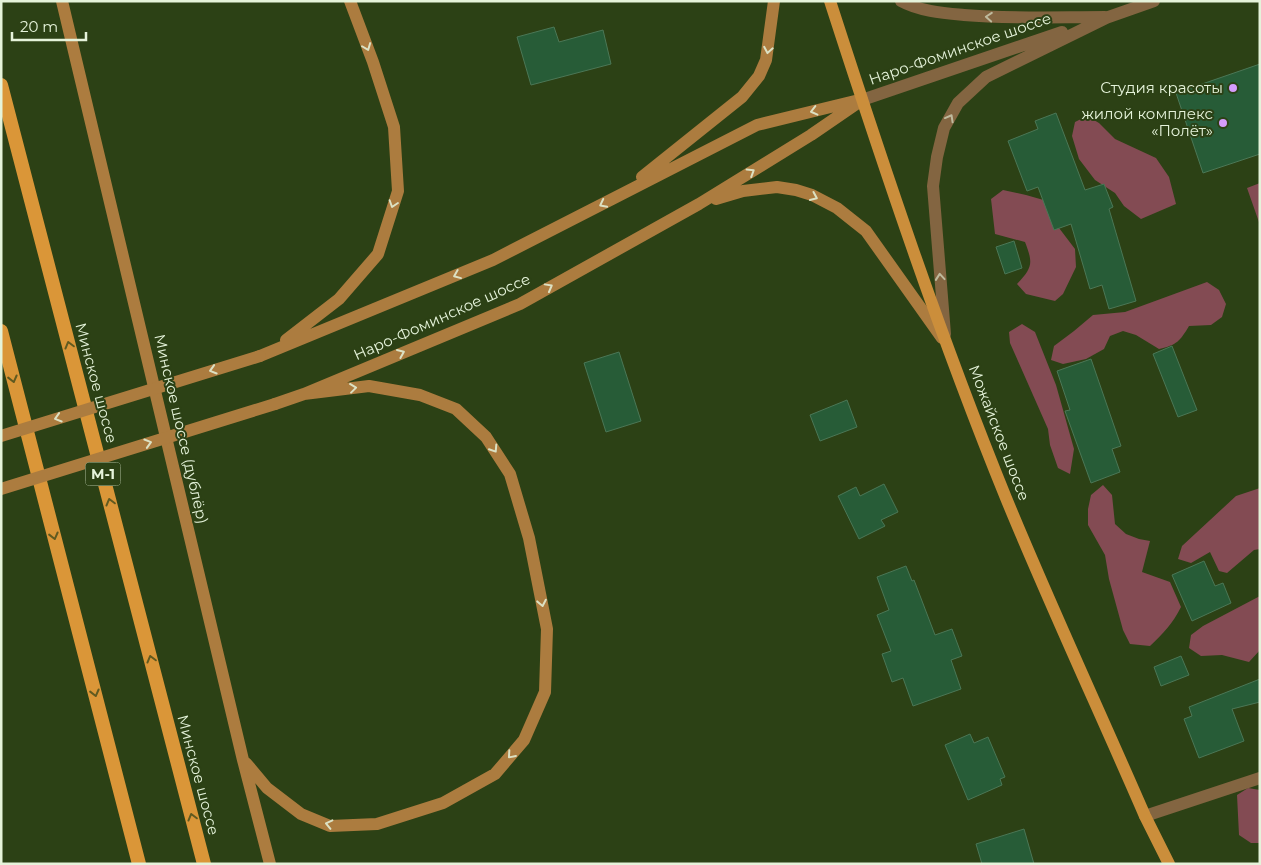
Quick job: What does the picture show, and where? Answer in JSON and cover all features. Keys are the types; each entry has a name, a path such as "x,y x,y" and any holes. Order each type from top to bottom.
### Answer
{"highway":[{"name":"Минское шоссе","path":"1,85 204,864"},
{"path":"1,332 139,864"}],"main road":[{"name":"Минское шоссе (дублёр)","path":"62,1 270,864"},
{"path":"272,351 339,299 378,254 398,191 394,127 373,62 350,1"},
{"path":"620,195 742,97 759,76 766,60 774,1"},
{"name":"Можайское шоссе","path":"830,1 946,343 1006,499 1169,864"},
{"name":"Наро-Фоминское шоссе","path":"1,436 260,356 493,260 758,125 862,100"},
{"name":"Наро-Фоминское шоссе","path":"1,489 304,394 520,304 699,204 811,135 862,100"},
{"path":"699,204 743,191 777,187 812,195 837,208 866,231 946,343"},
{"path":"244,760 267,788 301,814 330,826 377,824 443,803 495,774 524,740 545,692 546,629 530,538 510,474 486,437 456,409 420,394 369,386 304,394"}],"street":[{"path":"900,1 926,10 994,18 1108,17"},
{"name":"Наро-Фоминское шоссе","path":"862,100 1154,1"},
{"path":"946,343 933,186 944,128 958,104 986,77 1108,17"},
{"path":"1146,816 1260,778"}],"shaded area":[{"path":"1087,116 1099,123 1115,139 1156,158 1169,177 1176,204 1141,219 1124,206 1115,193 1095,180 1079,159 1072,136 1075,122"},
{"path":"1260,183 1260,225 1247,188"},
{"path":"1003,190 1047,201 1056,224 1075,249 1076,267 1063,294 1055,301 1026,294 1017,284 1029,269 1030,260 1025,242 995,234 991,199"},
{"path":"1207,282 1219,290 1226,304 1222,317 1211,325 1189,326 1180,339 1170,346 1159,349 1136,335 1123,331 1110,336 1104,349 1086,359 1063,364 1051,360 1054,346 1093,315 1125,312"},
{"path":"1022,324 1035,332 1056,385 1074,449 1070,474 1058,468 1050,445 1048,429 1010,343 1009,332"},
{"path":"1103,485 1112,495 1115,524 1126,534 1150,541 1142,572 1170,582 1181,607 1175,618 1150,646 1130,644 1123,630 1109,579 1105,555 1088,525 1088,509 1091,495"},
{"path":"1260,488 1260,549 1254,550 1227,573 1219,571 1210,552 1191,563 1178,559 1182,546 1236,496"},
{"path":"1260,596 1260,650 1249,662 1222,655 1201,656 1189,648 1191,635 1203,626"},
{"path":"1248,788 1260,790 1260,843 1251,843 1239,835 1237,795"}],"building":[{"path":"554,27 559,42 603,30 611,64 531,85 517,37"},
{"name":"жилой комплекс «Полёт»","path":"1260,64 1260,154 1203,173 1176,93"},
{"path":"1056,113 1085,190 1104,184 1113,207 1109,209 1136,301 1109,309 1102,285 1090,289 1071,224 1054,230 1038,187 1027,191 1008,141 1038,129 1035,121"},
{"path":"1014,241 1022,268 1005,274 996,247"},
{"path":"1172,346 1197,410 1178,417 1153,354"},
{"path":"619,352 641,421 606,432 584,363"},
{"path":"1091,359 1121,446 1112,449 1120,472 1091,483 1065,411 1070,410 1057,371"},
{"path":"847,400 857,427 820,441 810,415"},
{"path":"884,484 898,512 881,520 885,526 859,539 838,496 856,487 860,496"},
{"path":"1204,561 1215,586 1223,583 1231,603 1192,621 1172,575"},
{"path":"906,566 912,581 914,580 935,635 952,629 962,656 951,660 961,689 913,706 903,678 892,682 882,654 891,651 877,615 889,610 877,577"},
{"path":"1181,656 1189,675 1161,686 1154,667"},
{"path":"1260,679 1260,702 1232,709 1244,741 1199,758 1184,719 1192,716 1189,707"},
{"path":"970,734 974,743 988,737 1005,777 1000,779 1002,785 968,800 945,745"},
{"path":"1024,829 1034,864 982,864 976,844"}],"place":[{"name":"Студия красоты","path":"1233,88"},
{"name":"жилой комплекс «Полёт»","path":"1223,123"}]}
